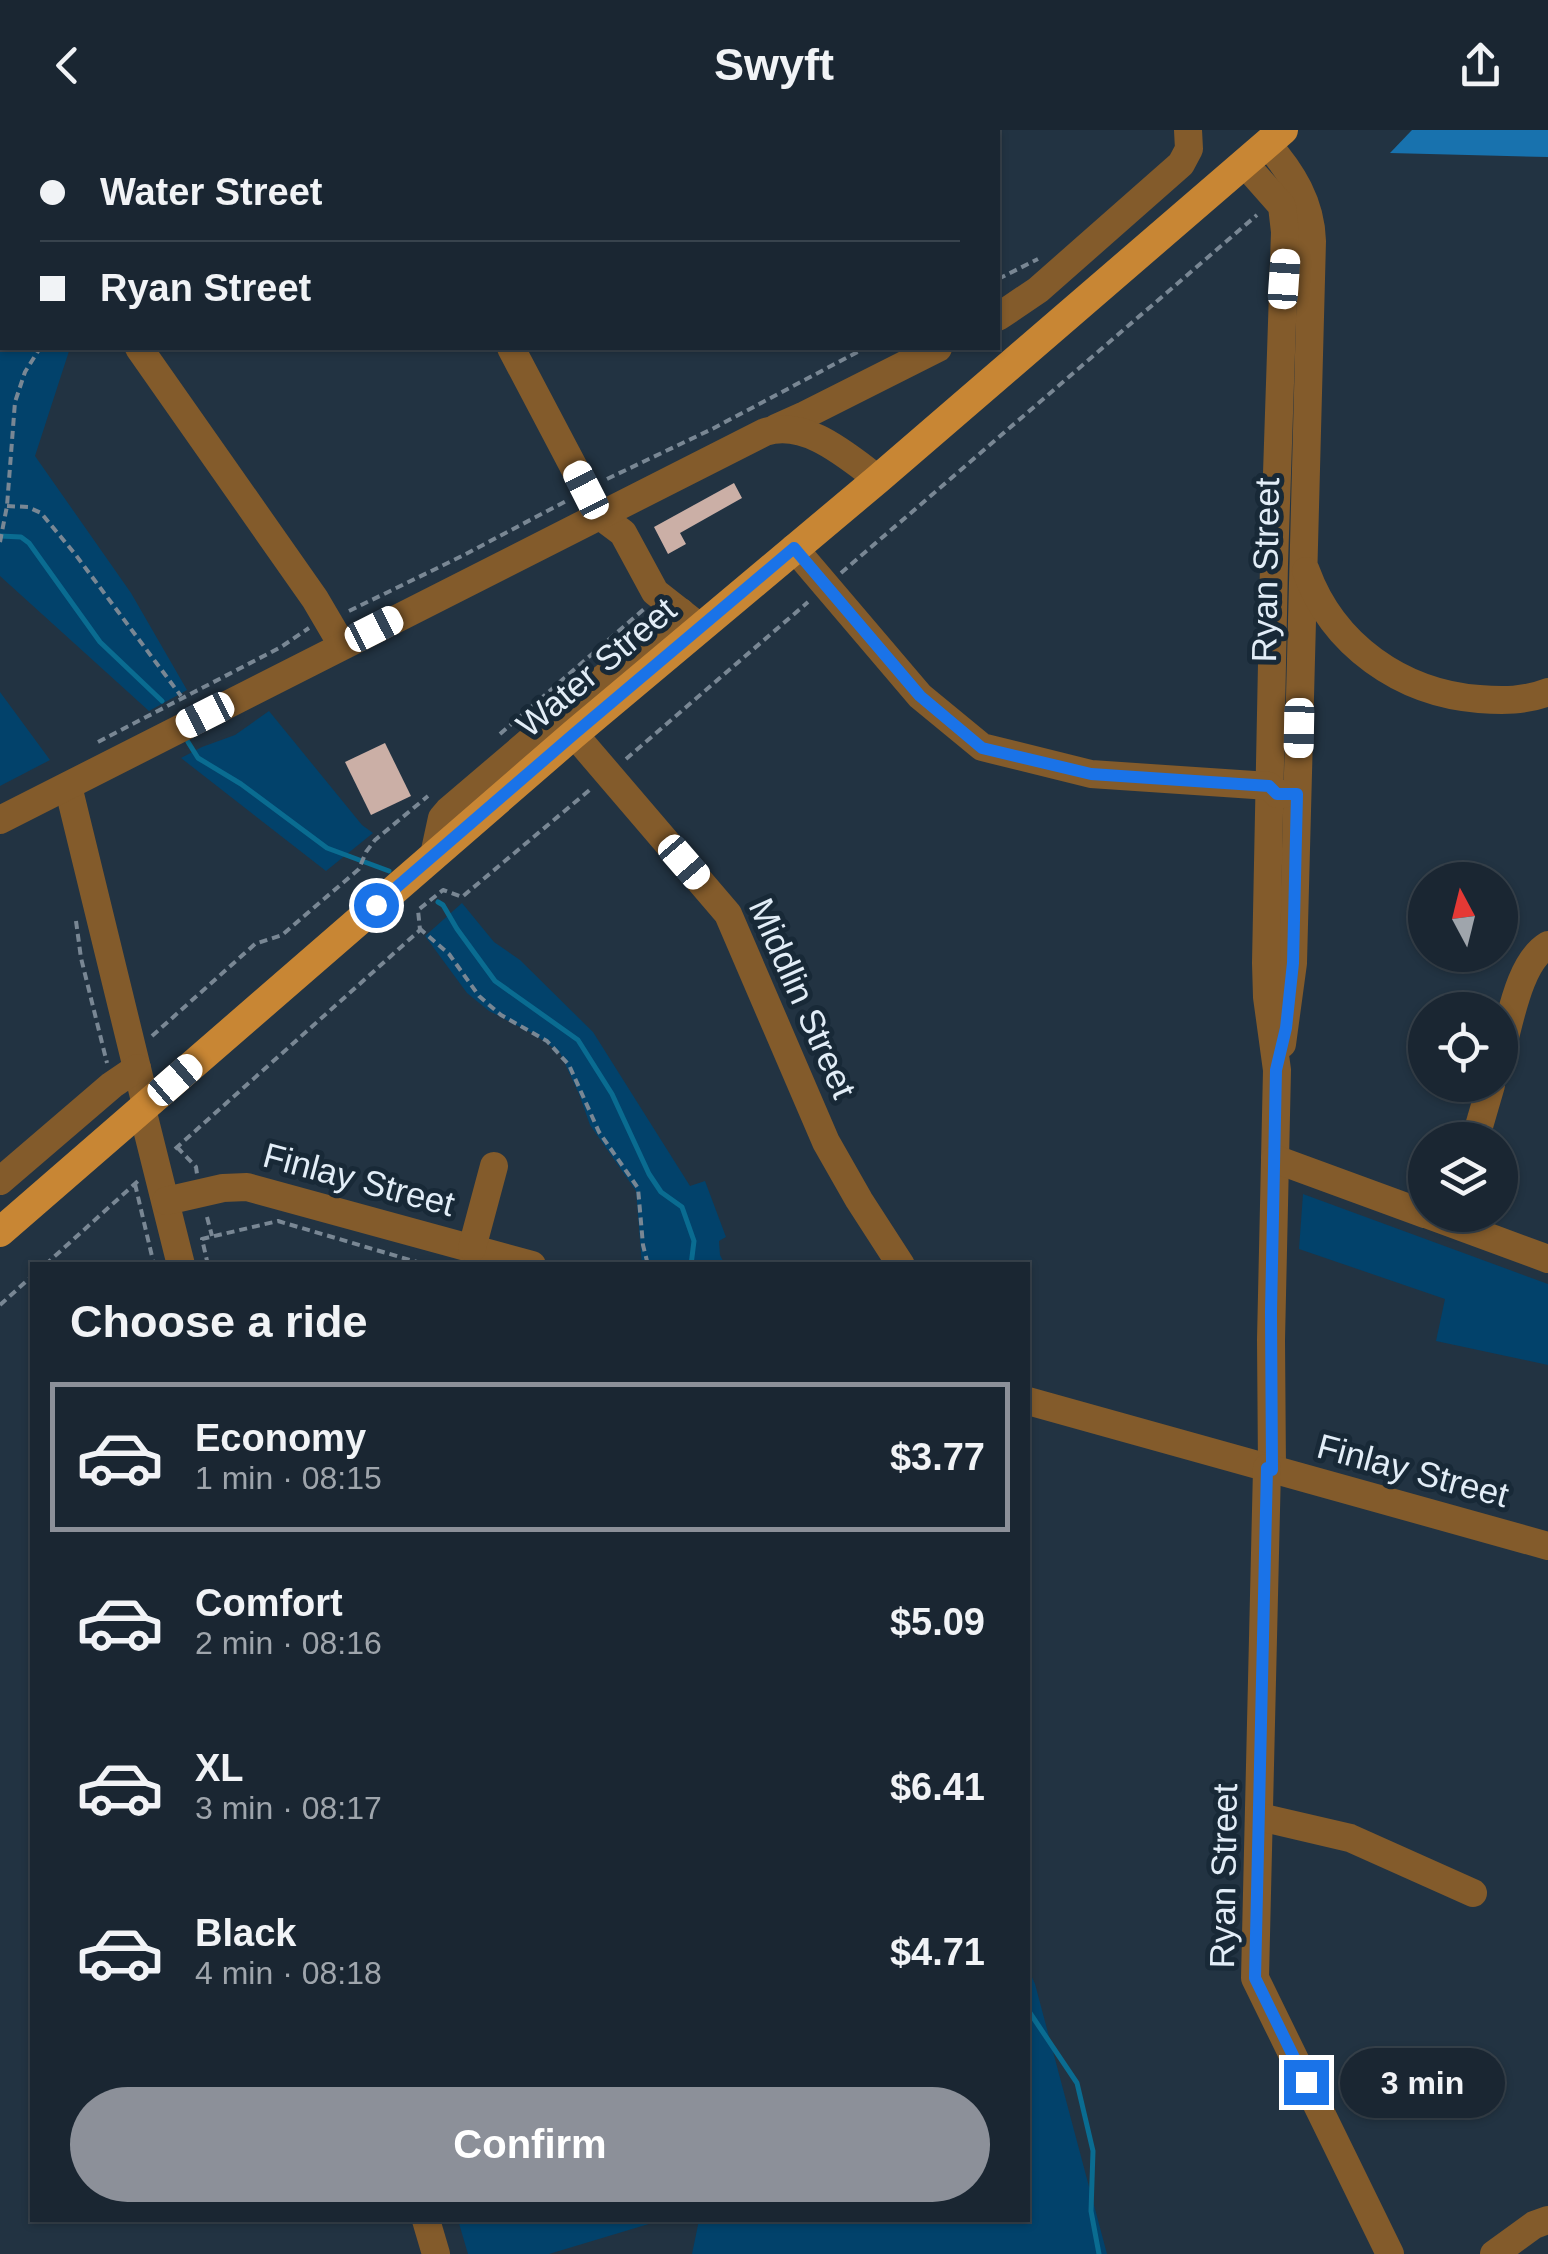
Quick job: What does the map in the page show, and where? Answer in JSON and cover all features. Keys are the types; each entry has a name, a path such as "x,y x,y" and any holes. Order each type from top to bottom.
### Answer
{"main road":[{"name":"Water Street","path":"0,1232 574,734 680,612 794,548 1265,146"}],"street":[{"path":"1000,316 1038,290 1181,164 1189,149 1188,130"},
{"name":"Ryan Street","path":"1265,146 1285,220 1286,248 1269,786 1284,1036 1276,1070 1270,1469 1255,1978 1390,2254"},
{"name":"Ryan Street","path":"1265,146 1288,169 1299,189 1312,234 1297,794 1279,981"},
{"path":"140,350 316,599 342,645"},
{"path":"434,855 442,818 448,811 680,612 656,592 623,533 593,502 512,350"},
{"path":"0,820 342,645 593,502 805,416 934,350"},
{"path":"766,432 782,428 803,432 878,478"},
{"path":"794,548 920,696 982,748 1091,774 1269,786 1277,794 1297,794"},
{"path":"1303,554 1317,594 1358,650"},
{"path":"1300,662 1324,642 1342,642 1405,681 1444,694 1514,700 1548,692"},
{"name":"Middlin Street","path":"574,734 728,914 826,1142 898,1262"},
{"path":"68,786 180,1262"},
{"path":"1518,997 1527,967 1548,945"},
{"path":"0,1182 112,1085 135,1059"},
{"path":"1275,1159 1408,1206"},
{"path":"472,1248 494,1166"},
{"name":"Finlay Street","path":"166,1201 241,1186 521,1262"},
{"path":"1478,1232 1548,1259"},
{"name":"Finlay Street","path":"1030,1401 1548,1546"},
{"path":"1260,1817 1350,1838 1473,1893"},
{"path":"1494,2254 1534,2225 1548,2220"},
{"path":"427,2222 436,2254"}],"path":[{"path":"48,1262 420,930 418,910 443,890 462,897 1256,214 1286,248"},
{"path":"0,542 8,506 14,402 39,350"},
{"path":"97,743 290,642 336,612 349,611 462,556 593,502 712,429 861,350"},
{"path":"8,506 28,507 41,513 182,697"},
{"path":"502,732 680,612"},
{"path":"75,919 108,1069 135,1059 256,944 282,936 359,869 375,840 430,795"},
{"path":"420,928 449,954 479,996 502,1015 547,1041 569,1065 599,1132 638,1188 647,1262"},
{"path":"135,1184 153,1262"},
{"path":"207,1262 202,1239 278,1221 417,1262"},
{"path":"0,1305 30,1278"}],"shaded area":[{"path":"1412,130 1548,130 1548,157 1390,153"},
{"path":"0,350 69,350 35,456 131,593 187,690 149,711 0,576"},
{"path":"0,692 50,760 0,786"},
{"path":"269,711 362,825 373,833 326,871 181,758 235,735"},
{"path":"462,903 494,942 520,960 593,1032 690,1186 705,1181 726,1237 719,1241 724,1262 642,1262 636,1191 590,1125 560,1053 534,1034 489,1011 467,993 425,936"},
{"path":"1303,1194 1548,1284 1548,1365 1436,1341 1445,1299 1299,1249"},
{"path":"1030,1973 1107,2254 692,2254 699,2222 1030,2222"},
{"path":"459,2222 655,2222 549,2254 468,2254"}],"building":[{"path":"734,483 742,498 680,533 686,544 668,554 654,527"},
{"path":"385,743 411,796 371,815 345,762"}],"waterway":[{"path":"0,536 21,537 29,543 100,642 162,701"},
{"path":"188,742 198,758 241,784 327,848 389,871"},
{"path":"438,902 495,981 578,1040 612,1094 649,1174 661,1192 682,1207 694,1241 691,1262"},
{"path":"1030,2013 1077,2083 1093,2151 1091,2211 1099,2254"}],"route":[{"path":"376,905 794,548 920,696 982,748 1091,774 1269,786 1277,794 1297,794 1293,963 1286,1028 1276,1070 1272,1470 1267,1468 1255,1978 1306,2082"}]}
